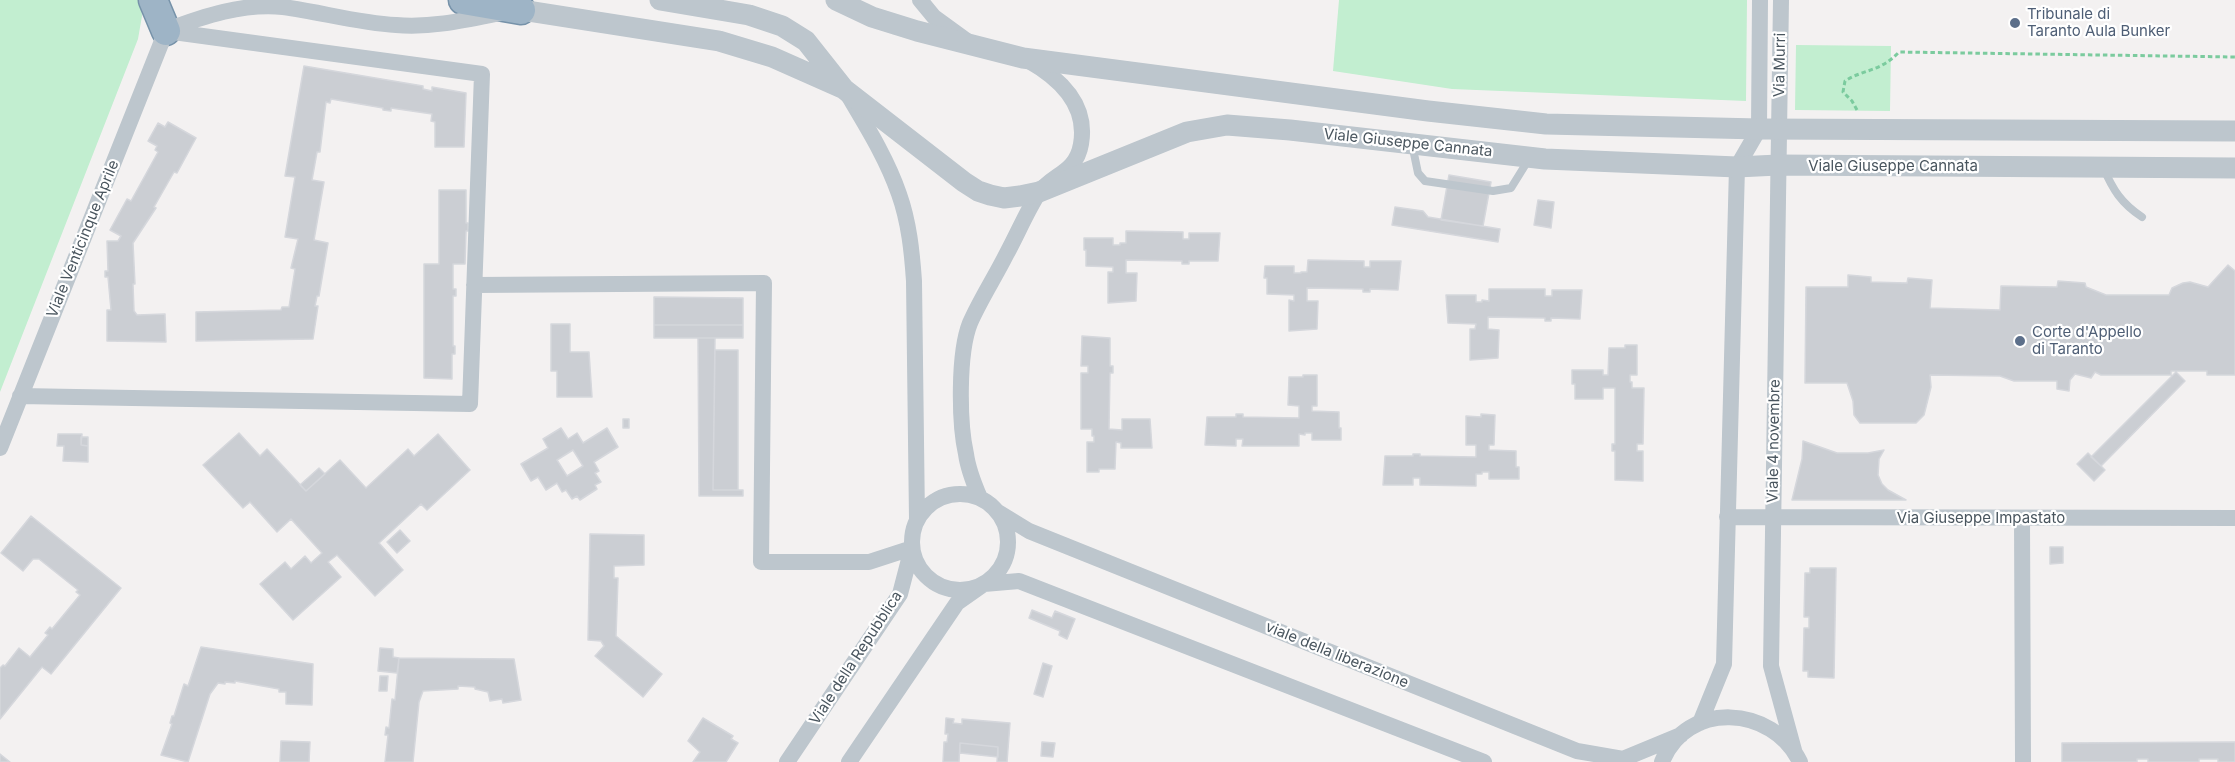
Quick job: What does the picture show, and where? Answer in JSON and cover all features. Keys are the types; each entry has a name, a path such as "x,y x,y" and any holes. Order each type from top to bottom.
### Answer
{"highway":[{"path":"153,0 166,31"},
{"path":"463,0 521,10"}],"street":[{"name":"Viale Giuseppe Cannata","path":"660,0 749,15 782,26 806,41 844,89 978,191 1004,198 1039,192 1166,139 1204,128 1227,125 1531,157 1737,167 1778,165 2235,168"},
{"path":"836,0 872,17 977,48 1023,58 1428,111 1546,124 1858,130 2235,131"},
{"path":"920,0 934,17 977,48"},
{"name":"Via Murri","path":"1760,0 1769,129"},
{"name":"Via Murri","path":"1769,129 1781,0"},
{"path":"166,31 202,16 231,9 280,7 394,25 431,26 521,10 719,41 772,57 844,89 878,144 900,195 911,242 914,281 917,520"},
{"path":"20,396 470,404 482,74 166,31"},
{"name":"Viale Venticinque Aprile","path":"0,448 166,31"},
{"path":"980,498 965,453 962,365 970,324 1039,192 1065,172 1076,159 1081,144 1082,128 1072,98 1049,72 1023,58"},
{"path":"1418,144 1428,111"},
{"path":"1700,723 1724,664 1737,167 1769,129"},
{"name":"Viale 4 novembre","path":"1769,129 1778,165 1771,666 1797,756"},
{"path":"474,285 764,283 761,562 869,562 912,548"},
{"path":"849,762 957,603 984,584 996,574 1005,560 1008,544 1006,527 998,512 980,498 966,494 944,497 926,508 917,520 912,533 912,548 916,562 938,585 953,590 969,589 984,584 1019,581 1484,762"},
{"name":"viale della liberazione","path":"998,512 1029,531 1576,751 1623,759 1680,735 1700,723 1725,716 1752,719 1775,731 1797,756"},
{"name":"Via Giuseppe Impastato","path":"1728,517 2235,518"},
{"path":"2022,518 2023,762"},
{"name":"Viale della Repubblica","path":"787,762 900,594 912,548"},
{"path":"1662,762 1665,754 1680,735"}],"lane":[{"path":"1418,144 1418,173 1425,181 1493,191 1511,188 1531,157"},
{"path":"2103,167 2126,207 2142,217"}],"path":[{"path":"1858,130 1858,111 1856,105 1843,92 1845,81 1874,70 1891,60 1899,52 2235,57"}],"green space":[{"path":"0,0 141,0 142,16 138,39 0,392"},
{"path":"1339,0 1747,0 1746,101 1452,89 1333,71"},
{"path":"1796,45 1891,46 1890,111 1795,110"}],"building":[{"path":"304,66 423,86 423,89 432,91 432,87 466,93 464,147 435,147 435,122 431,121 432,114 391,108 391,111 383,110 383,108 331,99 330,103 326,102 320,152 317,152 312,180 324,182 314,240 328,243 319,296 317,296 315,306 318,306 313,339 196,341 196,312 281,310 282,307 289,307 295,269 291,268 298,239 285,237 295,177 285,176"},
{"path":"168,122 196,138 133,243 134,311 137,315 165,314 166,342 107,341 107,310 111,310 108,277 105,277 105,271 108,271 107,241 118,241 121,236 110,230 127,199 131,201 158,152 155,150 157,146 148,141 158,123 165,127"},
{"path":"1449,175 1491,182 1483,226 1441,220"},
{"path":"439,190 466,190 468,231 466,231 465,264 453,264 453,289 456,289 456,296 453,296 455,354 452,354 452,379 424,378 424,264 439,264"},
{"path":"1538,200 1554,202 1551,228 1534,225"},
{"path":"1395,207 1423,211 1428,217 1500,229 1498,242 1392,225"},
{"path":"1126,231 1183,232 1183,239 1189,239 1189,233 1220,233 1218,261 1189,261 1189,264 1182,264 1182,261 1126,260 1126,273 1137,273 1136,301 1108,303 1108,272 1113,272 1113,267 1086,266 1084,238 1113,238 1113,245 1120,245 1120,243 1126,243"},
{"path":"1308,260 1364,261 1364,267 1370,267 1370,261 1401,261 1398,290 1370,289 1370,292 1363,292 1363,289 1307,288 1307,301 1318,301 1317,329 1289,331 1289,300 1294,301 1294,295 1267,294 1267,278 1264,278 1265,266 1294,266 1294,273 1301,273 1307,272"},
{"name":"Corte d'Appello di Taranto","path":"2228,265 2235,271 2235,375 2207,375 2207,371 2171,371 2171,375 2101,375 2095,372 2091,378 2075,374 2070,380 2069,391 2057,389 2057,381 2014,381 2000,376 1930,375 1931,387 1924,415 1916,423 1860,423 1854,415 1853,401 1847,383 1805,383 1806,287 1848,287 1848,275 1871,277 1871,282 1907,283 1908,278 1932,280 1930,308 2000,310 2001,286 2057,287 2058,281 2085,283 2086,287 2106,295 2169,295 2172,288 2183,283 2190,282 2208,287"},
{"path":"1489,289 1545,289 1545,296 1552,296 1552,290 1582,290 1580,319 1551,318 1551,321 1545,321 1545,318 1488,317 1488,329 1499,330 1498,358 1470,360 1470,329 1475,329 1476,324 1448,323 1446,295 1476,295 1476,302 1482,302 1482,300 1489,301"},
{"path":"654,297 743,298 743,325 654,325"},
{"path":"551,324 570,324 570,352 589,352 592,397 557,397 557,371 551,371"},
{"path":"654,325 743,325 743,338 654,338"},
{"path":"1082,336 1110,338 1110,366 1113,366 1113,373 1110,373 1109,429 1122,430 1122,419 1150,419 1152,448 1121,448 1121,443 1116,442 1115,469 1099,469 1099,472 1087,472 1087,442 1094,442 1094,436 1092,436 1092,429 1081,429 1081,373 1088,373 1088,366 1081,366"},
{"path":"698,338 715,338 713,490 743,490 743,496 699,496"},
{"path":"1625,345 1637,345 1637,375 1630,375 1632,388 1644,388 1643,444 1637,444 1637,451 1643,451 1643,481 1615,480 1615,451 1612,451 1612,444 1615,444 1615,388 1603,388 1603,399 1575,399 1575,384 1572,384 1572,370 1603,370 1603,375 1608,375 1609,348 1625,348"},
{"path":"715,350 738,350 738,490 713,490"},
{"path":"2176,372 2185,381 2101,466 2091,457"},
{"path":"1303,375 1317,375 1317,406 1312,406 1312,411 1339,412 1341,440 1312,440 1312,433 1305,433 1305,435 1299,434 1299,446 1242,446 1243,439 1236,439 1236,446 1205,445 1207,417 1236,417 1236,414 1243,414 1243,417 1299,418 1299,406 1288,405 1289,377 1303,377"},
{"path":"1481,414 1495,415 1494,445 1489,445 1489,450 1516,451 1519,479 1489,479 1489,472 1482,472 1482,474 1476,474 1476,486 1420,485 1420,478 1413,478 1413,485 1383,485 1385,456 1420,454 1420,456 1476,457 1476,445 1466,445 1466,416 1481,417"},
{"path":"623,419 629,419 629,428 623,428"},
{"path":"561,428 568,439 577,433 583,443 607,428 618,447 594,462 599,471 595,473 601,482 595,485 597,489 580,500 577,496 572,499 566,490 562,492 557,483 546,490 538,477 531,481 521,464 548,448 543,439","holes":["573,450 583,466 567,476 557,460"]},
{"path":"239,433 260,456 267,449 306,491 340,460 366,488 408,449 414,456 438,434 470,470 427,510 421,504 379,543 403,570 375,596 337,555 328,562 341,577 293,620 260,584 285,562 291,569 305,556 311,563 322,553 291,519 277,532 250,502 243,508 203,465"},
{"path":"58,434 82,434 81,445 88,446 88,462 63,461 64,446 57,446"},
{"path":"81,437 88,437 88,446 81,445"},
{"path":"1803,441 1837,453 1868,453 1884,450 1879,459 1878,475 1888,490 1906,500 1792,500 1802,459"},
{"path":"2088,453 2105,470 2094,481 2077,464"},
{"path":"319,468 325,474 306,491 300,485"},
{"path":"31,516 121,588 51,674 42,667 0,719 0,668 5,666 19,648 30,657 48,635 45,633 50,627 52,629 80,595 76,592 78,590 39,559 33,559 23,571 1,553"},
{"path":"400,530 410,541 397,553 387,542"},
{"path":"590,534 644,535 644,565 614,566 614,578 618,578 616,636 662,674 643,697 595,656 604,646 601,641 588,640"},
{"path":"2050,547 2063,547 2063,563 2050,564"},
{"path":"1810,568 1836,568 1834,678 1808,677 1808,671 1803,671 1804,628 1809,628 1809,617 1804,617 1805,573 1810,573"},
{"path":"1032,610 1052,618 1055,611 1075,619 1067,639 1059,635 1060,631 1029,618"},
{"path":"201,647 313,664 312,705 286,704 286,692 279,692 279,689 235,681 235,683 218,683 210,694 188,762 161,755 172,724 170,723 172,716 174,716 184,684 188,686"},
{"path":"380,648 393,649 393,657 399,658 397,673 378,671"},
{"path":"399,658 514,659 521,700 503,703 502,699 490,701 488,692 475,689 475,687 458,686 458,689 423,691 419,702 413,762 385,762 388,735 385,735 386,727 389,728 392,699 395,700"},
{"path":"1043,663 1052,666 1043,697 1034,694"},
{"path":"380,676 388,676 387,691 379,691"},
{"path":"703,718 733,736 731,739 738,743 726,762 693,762 700,752 688,741"},
{"path":"946,718 954,719 953,723 962,724 962,719 1010,723 1007,762 997,762 998,747 960,743 959,762 943,762 944,742 947,742 948,734 945,734"},
{"path":"281,741 310,742 309,762 280,762"},
{"path":"1042,742 1055,743 1053,757 1041,756"},
{"path":"2235,742 2235,762 2199,759 2199,762 2148,762 2148,759 2137,759 2137,762 2062,762 2062,743"},
{"path":"960,743 998,747 998,757 960,753"},
{"path":"0,754 10,762 0,762"}],"place":[{"name":"Tribunale di Taranto Aula Bunker","path":"2015,23"},
{"name":"Corte d'Appello di Taranto","path":"2020,341"}]}
